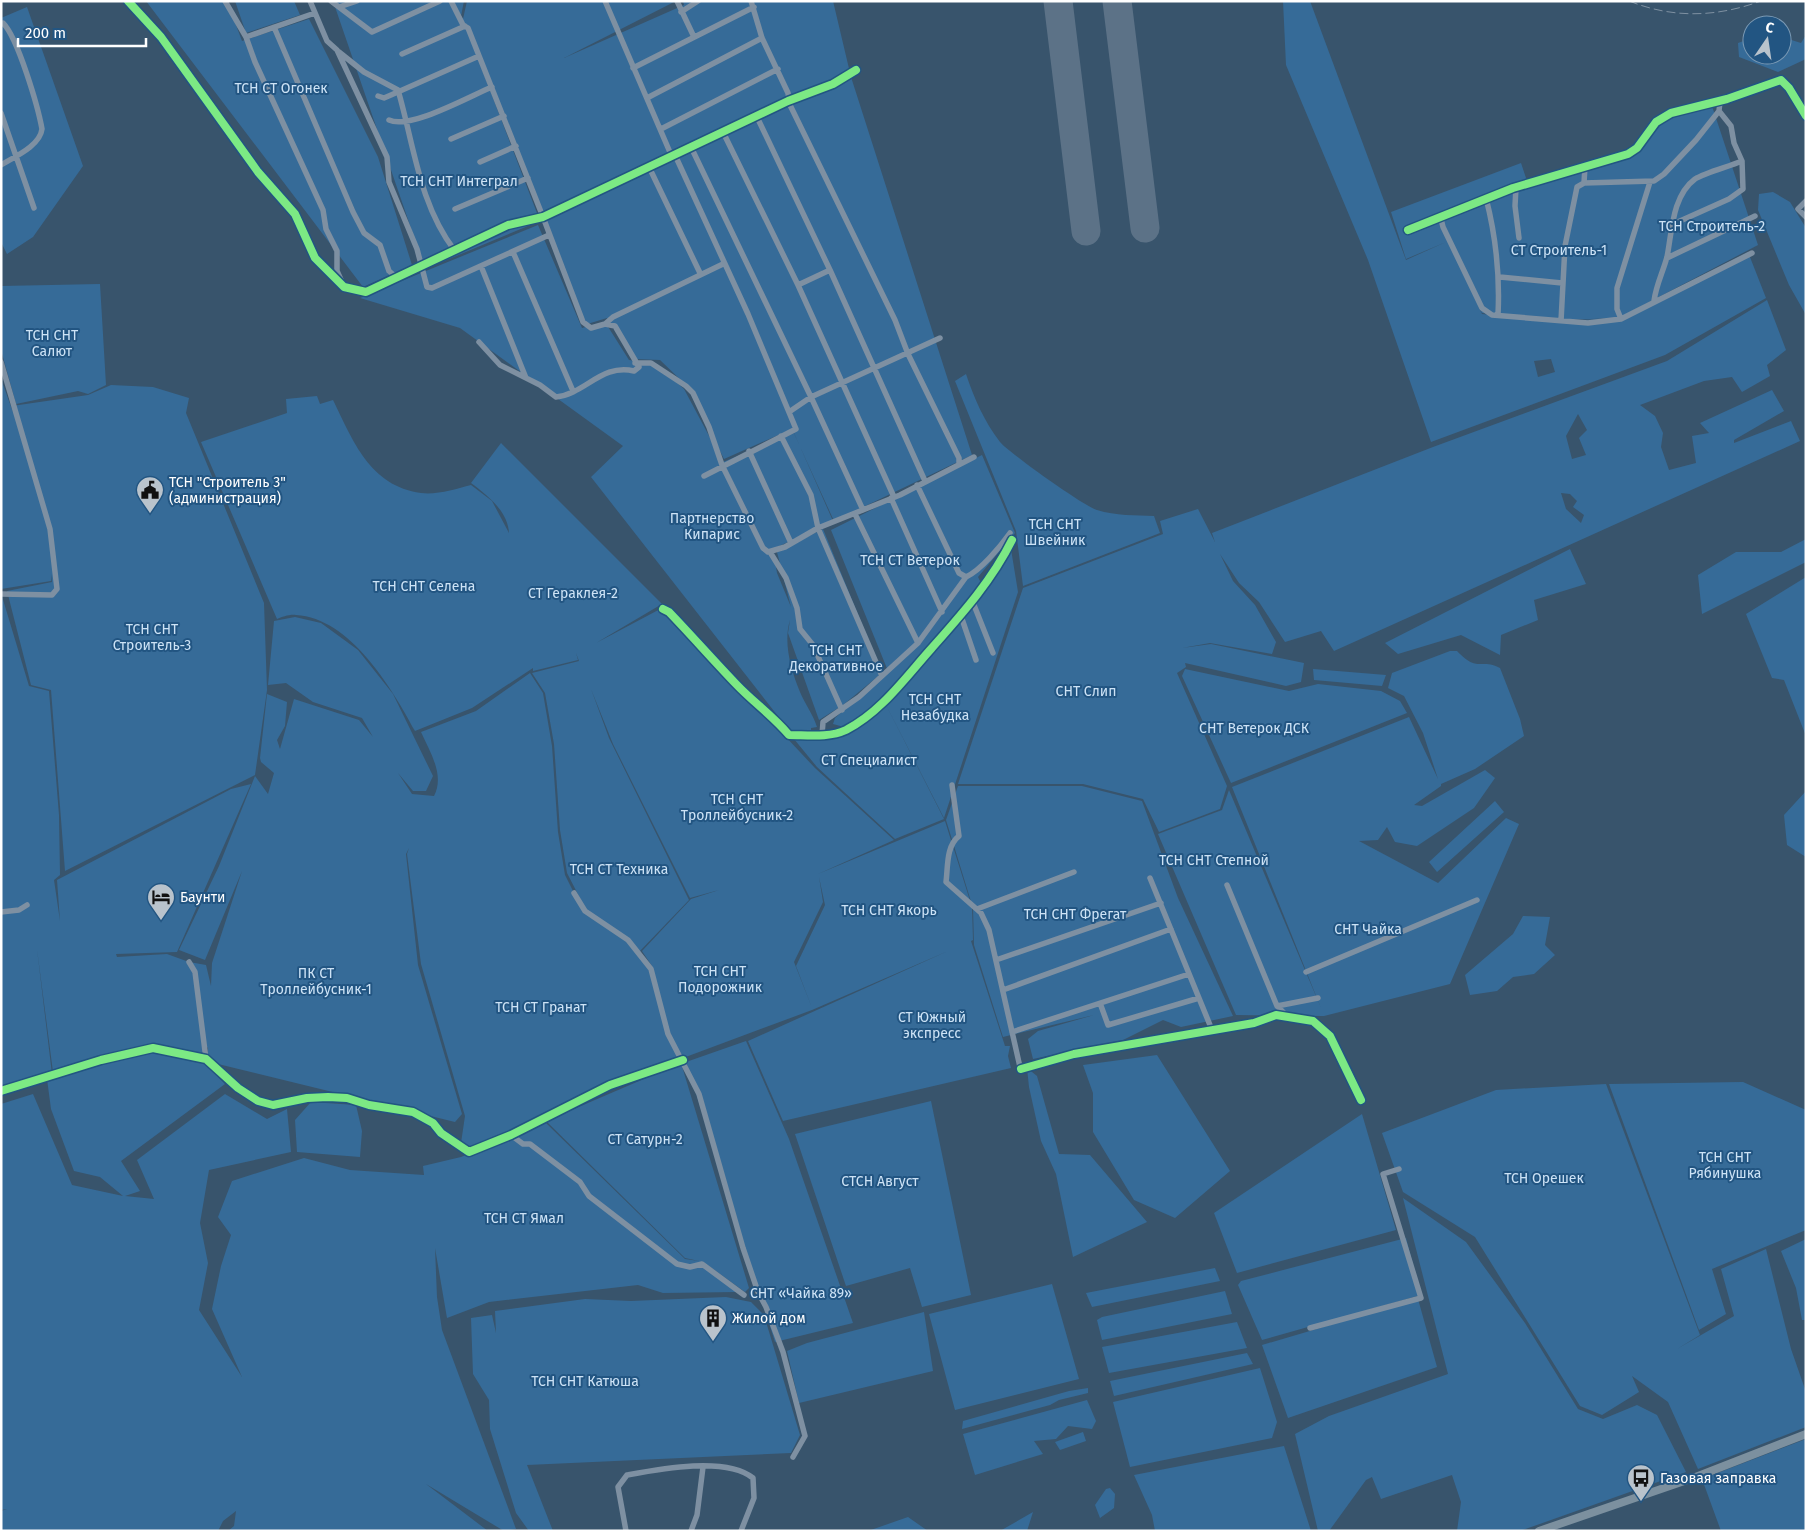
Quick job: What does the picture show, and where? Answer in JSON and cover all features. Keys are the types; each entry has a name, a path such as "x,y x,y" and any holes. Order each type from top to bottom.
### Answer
{"main road":[{"path":"1539,1531 1694,1478 1806,1434"}],"street":[{"path":"128,1 161,37 258,172 296,214 315,258 344,286 366,292 383,286 396,277 407,275 508,225 529,218 544,217 757,117 788,100 833,84 856,70"},
{"path":"225,1 246,37 255,62 323,210 326,229 337,251 337,272 344,286"},
{"path":"310,1 327,41 364,72 398,90 407,121 416,171 437,223 455,251"},
{"path":"331,1 342,4 357,1"},
{"path":"342,4 351,15 369,30 374,31 440,1"},
{"path":"451,1 468,28 480,56 544,217 548,235 584,325 592,328 605,324 613,317 700,273 723,264"},
{"path":"604,1 673,156 748,314 796,429 749,451 704,476"},
{"path":"678,1 681,12 694,37"},
{"path":"681,12 698,1"},
{"path":"633,68 694,37 752,4 762,38 778,69 788,94 788,100 959,458 958,464"},
{"path":"246,37 315,13"},
{"path":"1,24 4,23 8,28 20,56 42,129 40,137 1,165"},
{"path":"402,54 465,26"},
{"path":"274,27 353,212 364,234 380,245 390,271 396,277"},
{"path":"647,98 762,38"},
{"path":"337,50 386,157 389,182 417,249 426,286 430,288 548,235"},
{"path":"378,96 384,98 398,90 480,56"},
{"path":"661,129 778,69"},
{"path":"1408,230 1516,187 1632,152 1656,122 1671,113 1720,101 1781,80 1790,88 1806,116"},
{"path":"389,120 396,123 415,120 492,87"},
{"path":"1620,318 1615,298 1617,288 1650,182 1664,174 1719,111 1720,101"},
{"path":"1671,225 1729,199 1742,189 1742,161 1734,142 1731,126 1719,111"},
{"path":"1,113 34,208"},
{"path":"451,139 504,116"},
{"path":"757,117 830,270 925,481"},
{"path":"723,132 798,285 942,612"},
{"path":"480,162 516,146"},
{"path":"690,147 812,397 863,510"},
{"path":"1654,301 1655,289 1667,258 1671,225 1680,198 1693,180 1703,174 1719,171 1742,161"},
{"path":"1584,183 1585,166"},
{"path":"649,167 700,273"},
{"path":"455,209 528,178"},
{"path":"1561,321 1565,246 1574,193 1579,184 1642,180 1650,182"},
{"path":"1516,187 1515,206 1519,238"},
{"path":"1486,198 1492,220 1500,277 1498,315"},
{"path":"1806,201 1798,209 1806,217"},
{"path":"1443,215 1441,220 1443,228 1482,308 1488,314 1588,323 1620,318 1752,253"},
{"path":"1667,258 1755,216"},
{"path":"513,252 572,390"},
{"path":"481,266 526,378"},
{"path":"798,285 830,270"},
{"path":"1500,277 1562,283"},
{"path":"479,342 500,365 526,378 556,397 620,368 636,371 639,366 635,363 615,326 605,324"},
{"path":"788,412 812,397 940,338"},
{"path":"1,362 50,528 58,589 52,595 1,594"},
{"path":"635,363 651,363 686,386 693,393 709,427 722,465 763,548 770,552 788,586 797,608 800,629 813,645 842,710"},
{"path":"781,436 811,495 818,528 882,676"},
{"path":"749,451 791,543"},
{"path":"770,552 818,528 892,498 974,457"},
{"path":"917,485 958,573 966,577"},
{"path":"855,514 918,644"},
{"path":"664,609 669,612 736,684 774,717 789,735 822,735 834,734 845,730 881,705 961,616 999,565 1011,537 973,574 966,577 918,644 842,710 823,722 822,735"},
{"path":"972,600 993,653"},
{"path":"961,616 976,660"},
{"path":"952,785 959,836 953,840 949,852 946,882 977,909 989,930 1021,1068 1074,1054 1254,1023 1276,1014 1313,1020 1330,1036 1361,1100"},
{"path":"977,909 1074,872"},
{"path":"1150,878 1212,1030"},
{"path":"1227,885 1277,1006 1286,1015"},
{"path":"574,893 585,911 628,940 651,969 668,1034 699,1094 758,1292 766,1307 783,1352 804,1436 793,1457"},
{"path":"1306,972 1477,900"},
{"path":"996,960 1160,904"},
{"path":"1,912 19,910 27,905"},
{"path":"1003,990 1171,929"},
{"path":"188,962 195,972 206,1059"},
{"path":"1012,1032 1189,974"},
{"path":"1100,1003 1108,1025 1199,998"},
{"path":"1277,1006 1318,998"},
{"path":"1,1092 101,1060 148,1048 206,1059 258,1101 273,1105 307,1098 328,1097 347,1098 369,1105 413,1112 433,1123 441,1133 469,1152 511,1135 610,1085 683,1060"},
{"path":"511,1135 523,1144 530,1144 580,1182 589,1196 677,1264 690,1267 702,1264 710,1267 744,1295"},
{"path":"1310,1328 1421,1298 1384,1174 1400,1169"},
{"path":"692,1531 697,1515 703,1467"},
{"path":"626,1531 618,1487 627,1475 660,1469 703,1467 730,1468 747,1473 753,1478 754,1498 741,1531"}],"green space":[{"name":"ТСН СТ Огонек","path":"146,1 227,1 242,41 309,19 378,157 412,265 363,287"},
{"path":"235,1 294,1 300,15 246,33"},
{"name":"ТСН СНТ Интеграл","path":"333,1 464,1 461,16 463,19 467,1 676,1 564,58 684,5 683,1 833,1 851,77 972,455 834,521 792,429 724,459 687,386 660,360 634,359 607,318 584,325 475,51 540,221 425,269"},
{"path":"1283,1 1310,1 1406,260 1446,242 1406,259 1391,212 1521,163 1528,184 1584,167 1584,184 1654,182 1679,159 1650,182 1643,179 1585,182 1586,167 1619,158 1637,150 1655,125 1667,115 1689,108 1712,106 1758,245 1655,299 1681,201 1686,192 1704,175 1702,173 1691,182 1678,202 1665,260 1653,300 1619,318 1562,320 1482,313 1478,306 1482,314 1561,321 1621,318 1748,252 1766,298 1665,355 1431,442 1368,260 1286,65","holes":["1551,359 1555,372 1538,377 1534,361"]},
{"path":"27,7 83,166 33,237 7,254 1,242 1,18"},
{"path":"1806,35 1806,59 1778,72 1760,65 1792,65 1792,40 1801,43"},
{"path":"1742,42 1742,58 1739,57 1738,43"},
{"path":"1773,192 1790,202 1806,228 1806,315 1789,285 1758,210 1759,194"},
{"name":"Партнерство Кипарис","path":"538,225 582,328 605,322 629,360 657,364 684,389 723,462 794,433 833,521 773,549 777,573 791,607 777,552 823,529 882,673 843,705 819,720 788,633 790,620 787,638 789,656 800,692 817,727 811,728 811,731 792,734 591,477 623,446 460,328 360,298"},
{"name":"ТСН СНТ Салют","path":"100,284 106,385 88,394 78,391 16,404 1,350 1,286"},
{"name":"СНТ Слип","path":"1767,300 1786,350 1767,365 1770,376 1742,392 1732,377 1704,381 1640,405 1655,416 1663,433 1661,447 1669,470 1696,463 1692,436 1709,433 1700,423 1772,390 1784,411 1734,440 1734,443 1791,421 1800,441 1334,651 1321,631 1285,642 1259,602 1239,583 1220,554 1233,581 1255,605 1276,642 1272,654 1210,643 1182,648 1211,644 1304,663 1301,682 1286,686 1185,663 1186,667 1177,673 1227,786 1220,809 1159,832 1143,799 1083,784 958,784 1023,588 1163,534 1160,521 1198,509 1215,542 1212,533 1433,447 1667,361","holes":["1578,414 1587,430 1579,438 1586,455 1572,459 1566,436","1561,493 1570,494 1577,501 1573,507 1584,515 1581,523 1566,509"]},
{"name":"ТСН СНТ Швейник","path":"966,374 984,418 1006,448 1063,490 1090,507 1118,514 1154,516 1160,533 1023,586 1016,531 955,381"},
{"name":"ТСН СНТ Строитель-3","path":"1,379 13,412 12,406 88,395 111,385 153,387 189,398 186,413 264,603 267,690 255,775 65,871 51,690 31,685 7,591 52,582 51,574 51,581 1,589"},
{"path":"317,396 320,404 333,400 356,446 376,471 389,481 403,489 421,493 446,491 471,485 492,501 509,533 505,518 496,504 471,483 501,443 662,604 596,643 664,607 815,768 894,840 818,874 945,821 972,907 973,940 971,941 1005,1046 1010,1046 1008,1056 1011,1068 783,1121 748,1041 948,951 812,1010 683,1058 669,1034 652,966 642,951 691,899 719,890 690,898 613,744 591,689 609,738 689,900 640,951 586,910 567,873 560,830 554,744 545,693 532,673 579,661 576,653 578,660 533,671 533,668 472,708 415,731 394,695 367,658 334,628 316,619 294,615 277,619 201,442 287,413 286,399","holes":["819,877 825,905 796,966 812,1008 794,962 823,902"]},
{"path":"982,455 1015,533 978,577 981,583 1010,543 1018,592 944,818 883,699 944,819 895,839 817,767 794,739 835,737 877,707 844,727 833,724 835,718 888,671 831,530"},
{"path":"1806,539 1806,562 1702,614 1698,575 1736,552 1781,552"},
{"path":"1570,549 1586,584 1534,600 1538,620 1501,635 1500,655 1461,635 1398,654 1385,643"},
{"path":"1806,577 1806,736 1784,680 1772,678 1746,614"},
{"path":"1,593 29,686 49,691 59,815 60,875 54,880 60,921 57,880 231,789 251,784 177,952 116,954 117,957 167,954 189,962 206,965 211,986 212,963 242,871 205,960 179,950 219,866 255,776 268,794 274,773 261,762 260,758 267,694 287,702 285,726 277,740 280,749 294,699 359,720 373,737 362,718 313,702 286,683 268,685 274,621 295,617 321,623 358,650 393,694 433,776 426,791 413,791 398,773 412,794 434,796 437,788 438,780 435,764 421,732 476,711 530,673 543,693 552,746 558,832 565,875 583,911 627,941 650,969 667,1035 681,1059 469,1150 461,1143 465,1116 421,964 407,854 409,848 406,854 418,965 462,1114 455,1122 218,1064 208,1058 208,1047 199,1056 148,1045 53,1072 37,949 52,1074 1,1089"},
{"path":"1450,651 1457,651 1470,662 1493,665 1500,668 1520,719 1524,736 1475,769 1441,784 1441,786 1414,805 1422,806 1485,770 1495,778 1474,808 1417,846 1395,842 1387,827 1378,840 1359,841 1438,883 1506,818 1519,824 1450,984 1324,1016 1236,1015 1158,834 1222,810 1229,790 1321,1008 1232,787 1409,717 1438,779 1423,733 1404,696 1388,688 1392,673"},
{"name":"СНТ Ветерок ДСК","path":"1185,669 1289,691 1318,684 1381,691 1400,701 1407,713 1231,783 1182,676"},
{"path":"1313,669 1386,675 1382,686 1314,680"},
{"name":"ТСН СНТ Фрегат","path":"958,786 1082,786 1142,801 1178,898 1233,1016 1181,1027 1163,1020 1123,1040 1033,1059 1028,1039 1038,1031 1094,1015 1003,1037 974,945 973,908 946,820"},
{"path":"1806,791 1806,857 1787,845 1784,815"},
{"path":"1495,801 1504,812 1437,872 1429,862"},
{"path":"1523,916 1550,917 1545,945 1555,955 1534,974 1513,977 1497,991 1470,995 1465,975 1513,934"},
{"name":"СНТ «Чайка 89»","path":"746,1041 789,1139 853,1323 775,1342 686,1062"},
{"path":"151,1050 202,1061 225,1084 121,1161 140,1191 125,1196 154,1199 137,1160 225,1094 267,1119 287,1109 291,1152 209,1170 200,1223 208,1263 199,1310 242,1377 212,1309 221,1266 231,1235 218,1217 232,1181 304,1158 350,1170 424,1175 423,1166 461,1157 545,1122 685,1259 699,1261 685,1258 546,1121 681,1063 749,1288 745,1292 702,1261 737,1292 663,1293 638,1285 489,1302 447,1318 435,1248 437,1297 442,1330 516,1529 504,1531 426,1484 488,1531 228,1531 234,1526 236,1511 223,1521 218,1531 1,1531 1,1511 7,1509 1,1510 1,1104 33,1094 72,1185 123,1196 100,1177 74,1171 51,1109 47,1079"},
{"path":"1157,1055 1230,1171 1175,1218 1134,1200 1093,1132 1093,1093 1083,1065"},
{"path":"1027,1068 1037,1076 1059,1154 1090,1155 1147,1222 1073,1257 1056,1174 1041,1141 1029,1087"},
{"name":"ТСН СНТ Рябинушка","path":"1743,1082 1806,1110 1806,1230 1712,1269 1726,1314 1699,1330 1609,1084"},
{"name":"ТСН Орешек","path":"1606,1084 1700,1335 1677,1349 1734,1316 1721,1269 1766,1249 1791,1349 1806,1392 1806,1427 1698,1469 1668,1402 1632,1376 1639,1392 1602,1415 1580,1406 1475,1237 1403,1192 1382,1133 1496,1090"},
{"name":"СТСН Август","path":"931,1101 971,1295 922,1307 910,1268 846,1286 795,1134"},
{"path":"311,1102 356,1105 362,1131 360,1157 297,1152 295,1120"},
{"path":"1362,1114 1396,1230 1237,1273 1214,1213"},
{"path":"1403,1198 1466,1242 1525,1323 1578,1409 1603,1419 1637,1405 1657,1415 1686,1472 1520,1531 1457,1531 1461,1502 1452,1475 1381,1499 1372,1477 1366,1480 1329,1531 1318,1531 1295,1434 1329,1416 1448,1374"},
{"path":"1406,1238 1421,1295 1262,1340 1238,1285 1241,1281"},
{"path":"1806,1239 1806,1320 1802,1320 1796,1288 1781,1251"},
{"path":"1215,1268 1220,1281 1092,1307 1086,1293"},
{"path":"1052,1284 1079,1379 955,1410 929,1314"},
{"path":"1225,1291 1232,1314 1102,1340 1097,1320 1102,1317"},
{"name":"ТСН СНТ Катюша","path":"726,1297 751,1302 764,1315 800,1435 791,1453 527,1465 553,1531 529,1531 516,1513 490,1429 489,1400 473,1374 471,1318 492,1315 496,1333 495,1311 585,1299 631,1301"},
{"path":"1418,1299 1437,1367 1288,1418 1262,1345"},
{"path":"924,1312 933,1371 799,1403 787,1351 807,1343"},
{"path":"1237,1322 1247,1348 1109,1373 1102,1347"},
{"path":"1247,1353 1253,1364 1114,1396 1110,1381"},
{"path":"1260,1368 1277,1422 1272,1438 1130,1467 1113,1402"},
{"path":"1088,1388 1088,1393 962,1429 963,1421 1069,1391"},
{"path":"1087,1400 1096,1421 1092,1429 1068,1426 1056,1439 1034,1441 1043,1454 975,1475 963,1434"},
{"path":"1083,1432 1086,1441 1060,1450 1055,1442"},
{"path":"1806,1439 1806,1531 1721,1531 1702,1479"},
{"path":"1284,1446 1311,1531 1155,1531 1152,1515 1134,1475"},
{"path":"1110,1488 1115,1494 1114,1508 1100,1518 1095,1505 1106,1489"},
{"path":"1033,1512 1027,1531 1000,1531"},
{"path":"908,1517 928,1531 868,1531"}],"runway":[{"path":"1058,1 1086,231"},
{"path":"1117,1 1145,228"}],"railway":[{"path":"1629,1 1662,11 1695,14 1728,10 1761,1"}],"cycle path":[{"path":"128,1 161,37 258,172 295,214 315,258 344,287 366,292 508,225 543,217 788,101 833,84 856,70"},
{"path":"1408,230 1513,188 1628,154 1637,148 1656,122 1671,113 1727,99 1781,80 1789,88 1806,116"},
{"path":"663,609 669,612 736,684 789,735 818,736 839,733 859,723 892,694 975,598 995,570 1012,540"},
{"path":"1021,1069 1074,1054 1254,1023 1276,1015 1313,1021 1330,1036 1361,1100"},
{"path":"1,1091 101,1060 153,1048 206,1059 238,1088 258,1101 273,1105 307,1098 328,1097 347,1098 369,1105 413,1112 433,1123 441,1133 469,1152 511,1135 610,1085 683,1060"}],"place":[{"name":"ТСН \"Строитель 3\" (администрация)","path":"150,514"},
{"name":"Баунти","path":"161,921"},
{"name":"Жилой дом","path":"713,1342"},
{"name":"Газовая заправка","path":"1641,1502"}],"park label":[{"name":"ТСН Строитель-2","path":"1712,226"},
{"name":"СТ Строитель-1","path":"1559,250"},
{"name":"ТСН СТ Ветерок","path":"910,560"},
{"name":"ТСН СНТ Селена","path":"424,586"},
{"name":"СТ Гераклея-2","path":"573,593"},
{"name":"ТСН СНТ Декоративное","path":"836,658"},
{"name":"ТСН СНТ Незабудка","path":"935,708"},
{"name":"СТ Специалист","path":"869,760"},
{"name":"ТСН СНТ Троллейбусник-2","path":"737,808"},
{"name":"ТСН СНТ Степной","path":"1214,860"},
{"name":"ТСН СТ Техника","path":"619,869"},
{"name":"ТСН СНТ Якорь","path":"889,910"},
{"name":"СНТ Чайка","path":"1368,929"},
{"name":"ТСН СНТ Подорожник","path":"720,980"},
{"name":"ПК СТ Троллейбусник-1","path":"316,982"},
{"name":"ТСН СТ Гранат","path":"541,1007"},
{"name":"СТ Южный экспресс","path":"932,1026"},
{"name":"СТ Сатурн-2","path":"645,1139"},
{"name":"ТСН СТ Ямал","path":"524,1218"}]}
